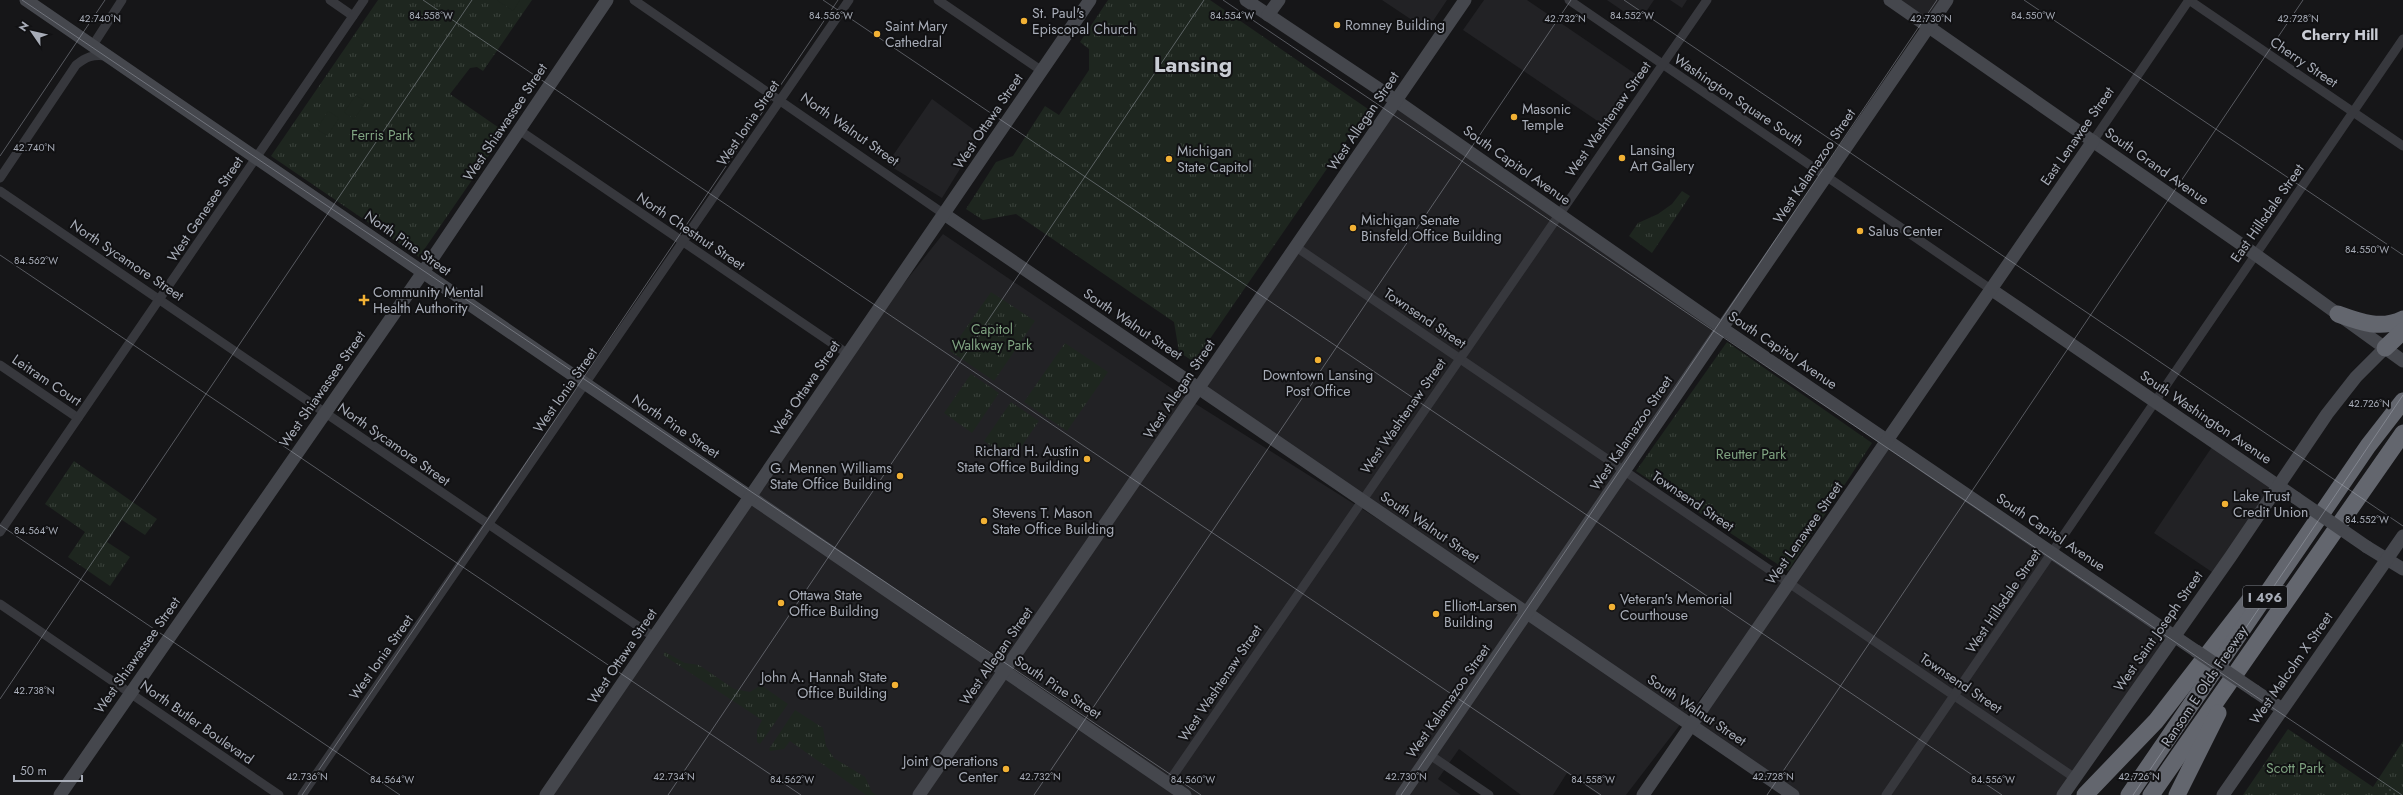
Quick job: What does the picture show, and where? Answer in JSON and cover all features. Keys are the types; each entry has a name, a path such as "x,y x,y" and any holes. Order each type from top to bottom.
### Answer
{"highway":[{"path":"2338,314 2372,325 2386,324 2403,320"},
{"path":"2381,351 2403,331"},
{"name":"Ransom E Olds Freeway","path":"2129,795 2368,446 2403,401"},
{"name":"Ransom E Olds Freeway","path":"2151,795 2306,570 2401,436"},
{"path":"2085,795 2156,721 2368,446"},
{"path":"2177,795 2220,710 2270,633 2306,570"}],"street":[{"name":"North Pine Street","path":"26,0 872,580"},
{"path":"93,45 122,0"},
{"path":"330,0 353,16"},
{"name":"West Genesee Street","path":"0,532 364,0"},
{"name":"West Shiawassee Street","path":"60,795 325,413 607,0"},
{"name":"North Walnut Street","path":"634,0 1048,285"},
{"name":"West Ionia Street","path":"302,795 849,0"},
{"path":"938,0 1042,71"},
{"name":"West Ottawa Street","path":"546,795 1090,0"},
{"name":"South Capitol Avenue","path":"1246,0 1396,101 1722,328 2282,709"},
{"path":"1268,15 1279,0"},
{"name":"West Allegan Street","path":"919,795 1465,0"},
{"name":"Washington Square South","path":"1569,0 1992,290"},
{"name":"West Washtenaw Street","path":"1168,783 1707,0"},
{"name":"South Grand Avenue","path":"1890,0 2256,255 2369,336 2381,351 2403,361"},
{"name":"West Kalamazoo Street","path":"1402,795 1528,614 1624,471 1947,0"},
{"name":"Cherry Street","path":"2189,0 2403,146"},
{"name":"East Lenawee Street","path":"1992,290 2189,0"},
{"name":"East Hillsdale Street","path":"2155,402 2354,113 2403,39"},
{"path":"0,178 76,65 84,58 94,55 109,56"},
{"name":"North Chestnut Street","path":"519,130 848,354"},
{"name":"North Sycamore Street","path":"0,191 488,526 654,637"},
{"name":"Townsend Street","path":"1296,247 2075,778"},
{"name":"South Walnut Street","path":"1048,285 1793,795"},
{"name":"South Washington Avenue","path":"1992,290 2367,547 2403,569"},
{"name":"West Lenawee Street","path":"1644,795 1992,290"},
{"name":"West Saint Joseph Street","path":"2063,795 2342,393 2381,351"},
{"name":"Leitram Court","path":"0,365 78,418"},
{"name":"West Hillsdale Street","path":"1886,795 2155,402"},
{"name":"West Malcolm X Street","path":"2223,795 2403,536"},
{"name":"South Pine Street","path":"872,580 1185,795"},
{"name":"North Butler Boulevard","path":"0,604 279,795"},
{"path":"1430,755 1489,795"}],"shaded area":[{"path":"1382,0 1447,0 1427,30"},
{"path":"1484,0 1527,0 1637,75 1602,124 1463,30"},
{"path":"1607,0 1654,0 1639,22"},
{"path":"1670,0 1687,0 1682,8"},
{"path":"1894,0 1947,0 1929,26"},
{"path":"932,99 981,135 942,198 887,164"},
{"path":"1396,101 1722,328 1625,471 1789,583 1887,440 2174,636 2065,795 1794,795 1692,725 1782,592 1626,795 1599,795 1567,773 1553,795 1521,795 1459,749 1438,779 1461,795 546,795 848,354 943,234 1180,394 1514,605 1199,388"},
{"path":"2212,447 2271,487 2215,574 2154,533"}],"green space":[{"name":"Ferris Park","path":"378,0 532,0 483,71 477,67 470,68 450,94 505,132 419,257 271,156"},
{"path":"497,0 520,0 513,11"},
{"path":"1108,0 1210,0 1368,109 1194,362 1179,352 1174,322 1016,214 983,220 966,209 996,162 1013,156 1045,106 1059,115 1089,70 1089,49 1080,42"},
{"path":"356,95 366,102 354,119 344,112"},
{"path":"328,111 339,118 327,136 317,129"},
{"path":"1682,191 1690,196 1652,253 1629,236 1638,223 1658,214 1672,204"},
{"name":"Capitol Walkway Park","path":"991,292 1035,321 994,381 950,351"},
{"name":"Reutter Park","path":"1727,342 1872,443 1788,571 1636,471"},
{"name":"Capitol Walkway Park","path":"1065,343 1108,372 1067,431 1024,402"},
{"name":"Capitol Walkway Park","path":"971,374 999,393 972,433 944,413"},
{"path":"1011,402 1039,421 1012,460 984,441"},
{"path":"74,461 157,519 145,535 122,520 107,542 130,557 110,586 68,557 85,532 45,504"},
{"path":"665,652 685,663 699,665 734,689 750,692 761,685 788,704 760,744 757,742 757,730 762,720 663,655"},
{"path":"795,710 823,728 826,746 834,758 865,777 872,792 876,795 866,795 790,741 784,749 770,751 769,749"},
{"name":"Scott Park","path":"2288,729 2373,787 2403,741 2403,795 2243,795"},
{"path":"2387,786 2400,795 2381,795"}],"place":[{"name":"St. Paul's Episcopal Church","path":"1024,21"},
{"name":"Romney Building","path":"1337,25"},
{"name":"Saint Mary Cathedral","path":"877,34"},
{"name":"Masonic Temple","path":"1514,117"},
{"name":"Lansing Art Gallery","path":"1622,158"},
{"name":"Michigan State Capitol","path":"1169,159"},
{"name":"Michigan Senate Binsfeld Office Building","path":"1353,228"},
{"name":"Salus Center","path":"1860,231"},
{"name":"Community Mental Health Authority","path":"364,300"},
{"name":"Downtown Lansing Post Office","path":"1318,360"},
{"name":"Richard H. Austin State Office Building","path":"1087,459"},
{"name":"G. Mennen Williams State Office Building","path":"900,476"},
{"name":"Lake Trust Credit Union","path":"2225,504"},
{"name":"Stevens T. Mason State Office Building","path":"984,521"},
{"name":"Ottawa State Office Building","path":"781,603"},
{"name":"Veteran's Memorial Courthouse","path":"1612,607"},
{"name":"Elliott-Larsen Building","path":"1436,614"},
{"name":"John A. Hannah State Office Building","path":"895,685"},
{"name":"Joint Operations Center","path":"1006,769"}],"district":[{"name":"Cherry Hill","path":"2340,35"},
{"name":"Lansing","path":"1193,64"}]}
